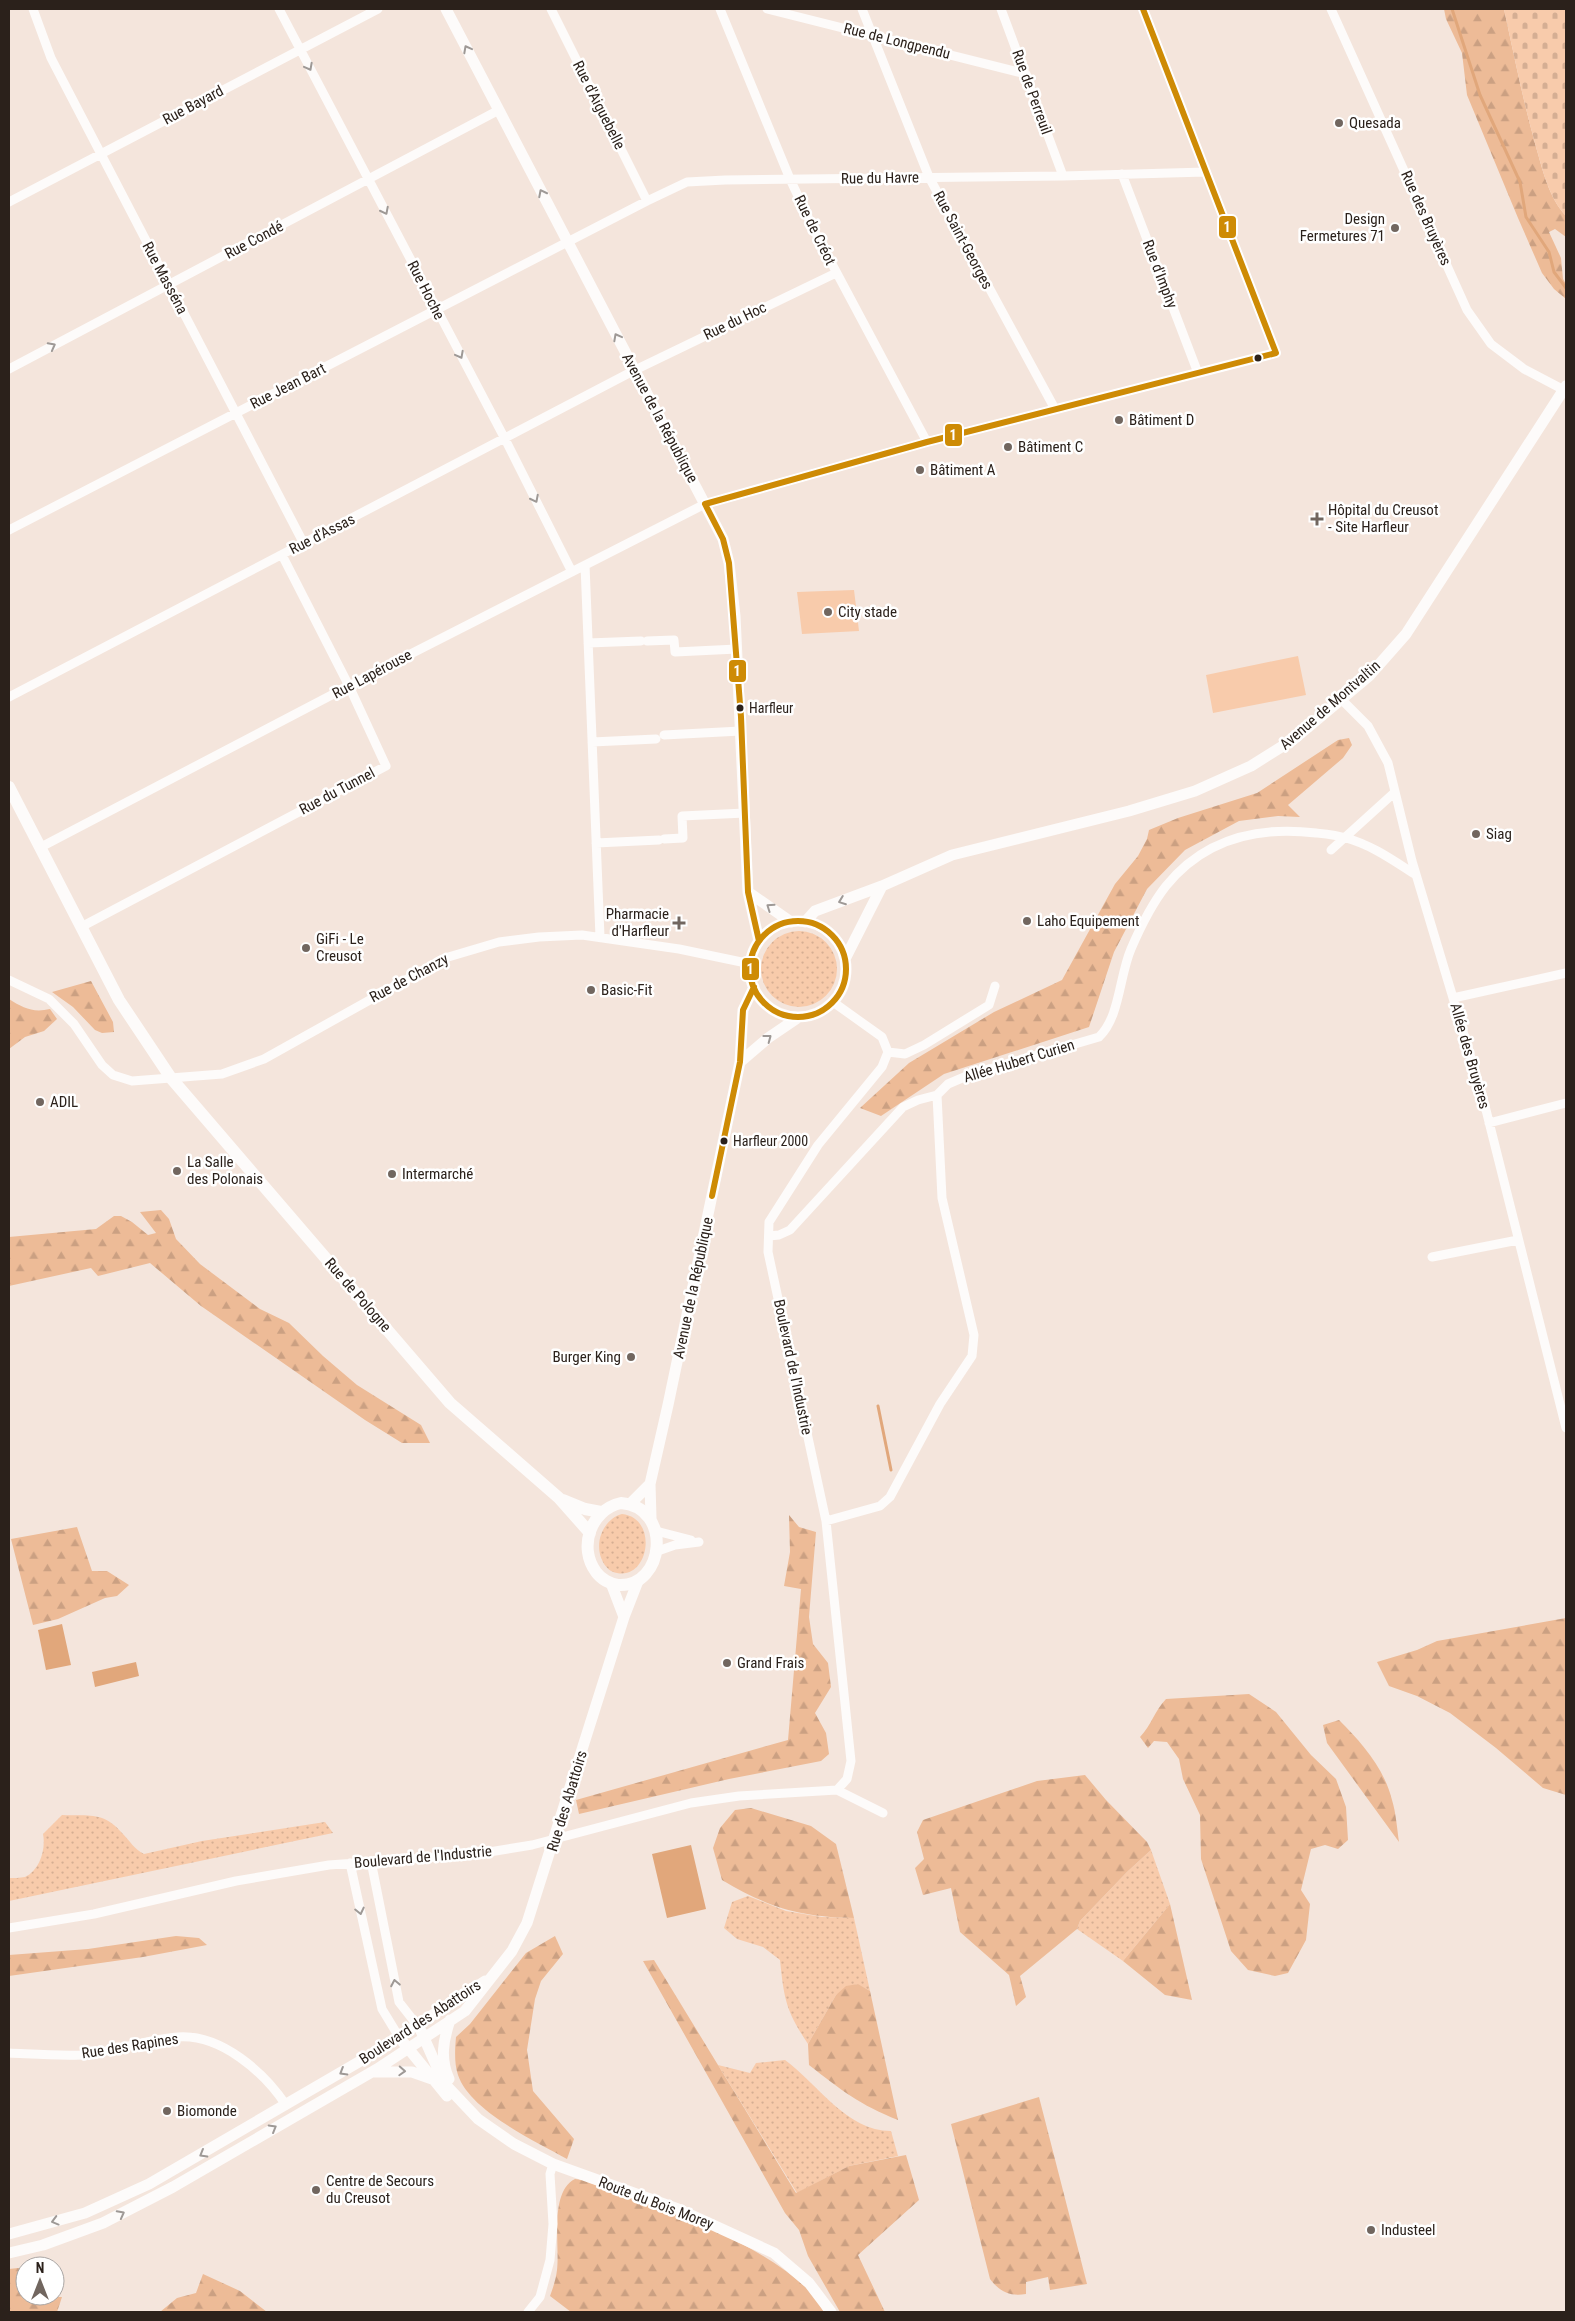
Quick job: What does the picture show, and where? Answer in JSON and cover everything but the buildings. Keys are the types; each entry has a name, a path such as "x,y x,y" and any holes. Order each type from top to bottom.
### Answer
{"main road":[{"path":"9,787 13,804 41,847 119,1000 170,1078"},
{"name":"Rue de Pologne","path":"170,1078 450,1403 559,1498 590,1533"},
{"name":"Rue de Pologne","path":"559,1498 585,1509 601,1512"},
{"path":"630,1504 640,1507 651,1518 656,1531 653,1564 648,1572 638,1581 624,1585 611,1583 598,1576 593,1568 589,1550 592,1524 601,1512 612,1505 630,1504"}],"street":[{"name":"Rue Masséna","path":"33,9 51,58 304,544"},
{"name":"Rue Hoche","path":"278,9 505,439 572,572"},
{"name":"Rue Bayard","path":"9,202 378,9"},
{"name":"Avenue de la République","path":"446,9 722,539 729,563 736,649 742,731 748,892 759,942"},
{"name":"Rue d'Aiguebelle","path":"551,9 647,201"},
{"name":"Rue de Créot","path":"720,9 790,179 836,273 927,442"},
{"name":"Rue de Longpendu","path":"767,9 1026,74"},
{"name":"Rue Saint-Georges","path":"862,9 930,177 1055,409"},
{"name":"Rue de Perreuil","path":"1001,9 1063,176"},
{"path":"1143,9 1206,172"},
{"name":"Rue des Bruyères","path":"1331,9 1467,310 1491,344 1524,369 1565,388"},
{"name":"Rue Condé","path":"9,369 499,110"},
{"name":"Rue du Havre","path":"568,243 687,182 1206,172"},
{"name":"Rue Lapérouse","path":"41,847 349,686 705,504 927,442 1276,353 1206,172"},
{"name":"Rue d'Imphy","path":"1122,174 1198,373"},
{"name":"Rue Jean Bart","path":"9,530 568,243"},
{"name":"Rue du Hoc","path":"635,370 836,273"},
{"name":"Rue d'Assas","path":"9,697 635,370"},
{"name":"Avenue de Montvaltin","path":"805,922 815,911 882,886 952,855 1129,811 1195,791 1236,773 1275,752 1294,739 1369,676 1406,634 1565,388"},
{"name":"Rue du Tunnel","path":"81,927 386,766 349,686 282,555"},
{"path":"585,565 600,938"},
{"path":"588,643 674,640 675,652 736,649"},
{"name":"Allée des Bruyères","path":"1341,698 1368,726 1388,763 1416,875 1489,1123 1566,1428"},
{"path":"592,742 742,731"},
{"path":"1331,850 1395,792"},
{"path":"596,842 683,838 682,816 745,813"},
{"name":"Allée Hubert Curien","path":"769,1236 779,1235 790,1230 903,1107 918,1100 937,1095 948,1084 969,1075 1099,1037 1110,1022 1121,975 1130,951 1154,903 1166,886 1209,849 1260,832 1291,830 1345,837 1374,849 1416,875"},
{"path":"845,959 882,886"},
{"path":"748,892 791,922"},
{"path":"791,922 805,922 819,926 831,934 840,945 845,959 846,974 842,989 833,1002 811,1015 799,1017 785,1015 772,1009 761,999 754,987 751,964 759,942 768,932 779,925 791,922"},
{"name":"Rue de Chanzy","path":"9,980 49,999 74,1024 102,1065 113,1075 132,1081 222,1074 264,1060 445,958 499,942 582,935 679,949 751,964"},
{"path":"1453,998 1566,973"},
{"path":"833,1002 882,1037 888,1052 905,1054 924,1045 989,1005 995,986"},
{"name":"Avenue de la République","path":"651,1518 650,1484 740,1062 744,1010 754,987"},
{"path":"740,1062 768,1038 799,1017"},
{"name":"Boulevard de l'Industrie","path":"9,1928 94,1914 236,1881 350,1863 477,1854 532,1845 691,1803 739,1796 837,1790 847,1778 851,1761 826,1521 768,1252 769,1222 818,1145 882,1067 888,1052"},
{"path":"826,1521 880,1506 890,1497 940,1404 972,1356 974,1335 942,1198 937,1095"},
{"path":"1489,1123 1566,1104"},
{"path":"1432,1257 1518,1240"},
{"path":"630,1504 650,1484"},
{"path":"655,1552 674,1544 699,1542 656,1531"},
{"name":"Rue des Abattoirs","path":"491,1977 512,1951 527,1924 624,1617 638,1581"},
{"path":"611,1583 624,1617"},
{"path":"837,1790 883,1813"},
{"path":"371,1861 399,2002 417,2025"},
{"path":"350,1863 382,2009 399,2037"},
{"name":"Boulevard des Abattoirs","path":"9,2234 85,2214 149,2184 399,2037 491,1977"},
{"name":"Boulevard des Abattoirs","path":"9,2252 43,2245 103,2223 173,2186 370,2072 465,2011 491,1977"},
{"name":"Route du Bois Morey","path":"450,2020 443,2047 443,2060 455,2095"},
{"name":"Route du Bois Morey","path":"417,2025 424,2036 444,2083 478,2119 514,2144 553,2164 678,2210 746,2239 774,2254 809,2284 831,2312"},
{"name":"Rue des Rapines","path":"9,2052 81,2055 177,2037 199,2037 217,2044 245,2062 276,2090 286,2105"},
{"name":"Route du Bois Morey","path":"399,2037 432,2079 455,2104 469,2110"},
{"path":"370,2072 412,2072 432,2079"},
{"path":"528,2312 540,2297 550,2260 553,2224 550,2174 553,2164"}],"green space":[{"path":"1444,9 1504,9 1531,130 1541,165 1551,193 1566,216 1566,237 1555,229 1549,232 1561,258 1563,279 1566,284 1566,299 1554,289 1542,273 1518,218 1467,95 1462,53 1446,19"},
{"path":"1504,9 1566,9 1566,216 1551,193 1541,165 1531,130"},
{"name":"City stade","path":"854,590 859,631 802,634 797,592"},
{"path":"1298,656 1306,695 1213,713 1206,675"},
{"path":"1349,738 1352,745 1343,758 1288,805 1300,817 1278,816 1239,821 1185,850 1147,889 1114,952 1089,1027 944,1074 881,1116 860,1108 909,1063 994,1012 1062,980 1115,884 1138,856 1147,839 1149,830 1178,818 1257,793 1338,740"},
{"path":"799,931 813,934 826,942 834,955 837,969 834,983 826,996 813,1004 799,1007 785,1004 772,996 764,983 761,969 764,955 772,942 785,934"},
{"path":"91,981 113,1022 114,1032 102,1033 95,1030 73,1007 52,992"},
{"path":"9,999 28,1009 50,1009 57,1019 44,1031 25,1037 9,1049"},
{"path":"161,1210 169,1219 176,1239 200,1264 260,1309 289,1323 357,1385 421,1425 430,1443 402,1443 365,1420 201,1306 150,1263 98,1276 91,1268 9,1286 9,1237 96,1229 114,1216 121,1216 132,1222 148,1235 156,1233 140,1212"},
{"path":"622,1514 634,1518 641,1526 645,1536 645,1548 642,1558 636,1567 628,1573 617,1573 609,1569 603,1562 599,1548 605,1527 615,1517"},
{"path":"789,1515 799,1527 816,1532 809,1617 813,1644 828,1663 831,1687 815,1713 826,1733 829,1754 821,1761 729,1779 579,1814 576,1800 788,1740 801,1589 784,1586 790,1552"},
{"path":"77,1527 92,1571 107,1571 129,1585 117,1596 105,1598 58,1619 33,1625 11,1539"},
{"path":"1566,1618 1566,1795 1543,1788 1496,1748 1450,1713 1417,1696 1389,1686 1377,1662 1417,1650 1437,1641"},
{"path":"1249,1694 1276,1712 1311,1755 1336,1779 1346,1807 1348,1840 1338,1849 1325,1845 1311,1849 1301,1890 1310,1904 1306,1940 1288,1973 1275,1976 1248,1970 1231,1951 1201,1859 1200,1815 1183,1779 1179,1759 1167,1742 1154,1741 1148,1748 1140,1737 1166,1699"},
{"path":"1339,1720 1364,1747 1384,1777 1393,1805 1399,1842 1327,1743 1323,1725"},
{"path":"1085,1775 1106,1800 1147,1842 1151,1850 1080,1921 1077,1929 1020,1976 1026,1997 1016,2006 1009,1975 960,1932 951,1888 923,1895 915,1868 924,1859 917,1832 923,1820 1037,1781"},
{"path":"751,1808 811,1826 836,1844 854,1918 817,1916 785,1909 755,1898 722,1880 713,1848 720,1828 735,1810"},
{"path":"62,1815 95,1816 109,1821 144,1854 202,1841 325,1822 333,1833 9,1901 9,1878 25,1877 35,1869 43,1852 43,1834"},
{"path":"1151,1850 1170,1904 1123,1961 1077,1929 1080,1921"},
{"path":"748,1896 786,1911 822,1917 854,1918 870,1991 857,1984 836,1995 808,2044 787,2004 780,1960 763,1947 737,1939 724,1928 732,1902"},
{"path":"1170,1904 1192,2000 1165,1995 1123,1961"},
{"path":"176,1936 199,1938 207,1945 143,1957 9,1976 9,1955 88,1949"},
{"path":"555,1936 563,1954 541,1981 535,1999 527,2050 533,2091 574,2139 567,2159 489,2113 465,2088 458,2075 455,2061 456,2037 470,2024 526,1953"},
{"path":"654,1960 796,2193 849,2166 906,2155 919,2200 858,2255 885,2312 840,2312 808,2256 799,2230 785,2213 643,1961"},
{"path":"858,1984 870,1991 898,2120 873,2109 851,2096 809,2065 808,2044 836,1995 846,1986"},
{"path":"785,2060 846,2115 875,2129 891,2131 898,2156 849,2166 797,2193 718,2065 750,2073 756,2063"},
{"path":"1039,2097 1087,2284 1050,2290 1048,2277 1026,2282 1026,2294 1015,2295 1001,2290 990,2279 951,2124"},
{"path":"575,2179 583,2180 673,2213 734,2240 762,2255 789,2273 812,2293 824,2312 571,2312 550,2296 557,2270 557,2220 559,2207 567,2186"},
{"path":"15,2268 15,2306 59,2306 57,2312 9,2312 9,2269"},
{"path":"203,2274 240,2291 267,2312 160,2312 177,2298 196,2293"}],"shaded area":[{"path":"62,1624 71,1665 46,1670 38,1630"},
{"path":"136,1662 139,1676 95,1687 92,1672"},
{"path":"691,1845 706,1909 667,1918 652,1854"}],"waterway":[{"path":"1452,9 1480,95 1520,182 1526,217 1549,252 1554,272 1566,288"},
{"path":"878,1406 891,1470"}],"transit line":[{"name":"1","path":"759,941 748,892 741,717 729,563 723,539 705,504 927,442 1276,353 1143,9"},
{"name":"1","path":"798,921 816,925 832,935 842,951 846,969 842,987 832,1003 816,1013 798,1017 780,1013 764,1003 754,987 750,969 754,951 764,935 780,925 798,921"},
{"name":"1","path":"712,1196 740,1062 743,1010 754,987"}],"place":[{"name":"Quesada","path":"1339,123"},
{"name":"Design Fermetures 71","path":"1395,228"},
{"name":"Bâtiment D","path":"1119,420"},
{"name":"Bâtiment C","path":"1008,447"},
{"name":"Bâtiment A","path":"920,470"},
{"name":"Hôpital du Creusot - Site Harfleur","path":"1317,519"},
{"name":"City stade","path":"828,612"},
{"name":"Harfleur","path":"740,708"},
{"name":"Siag","path":"1476,834"},
{"name":"Laho Equipement","path":"1027,921"},
{"name":"Pharmacie d'Harfleur","path":"679,923"},
{"name":"GiFi - Le Creusot","path":"306,948"},
{"name":"Basic-Fit","path":"591,990"},
{"name":"ADIL","path":"40,1102"},
{"name":"Harfleur 2000","path":"724,1141"},
{"name":"La Salle des Polonais","path":"177,1171"},
{"name":"Intermarché","path":"392,1174"},
{"name":"Burger King","path":"631,1357"},
{"name":"Grand Frais","path":"727,1663"},
{"name":"Biomonde","path":"167,2111"},
{"name":"Centre de Secours du Creusot","path":"316,2190"},
{"name":"Industeel","path":"1371,2230"}]}
